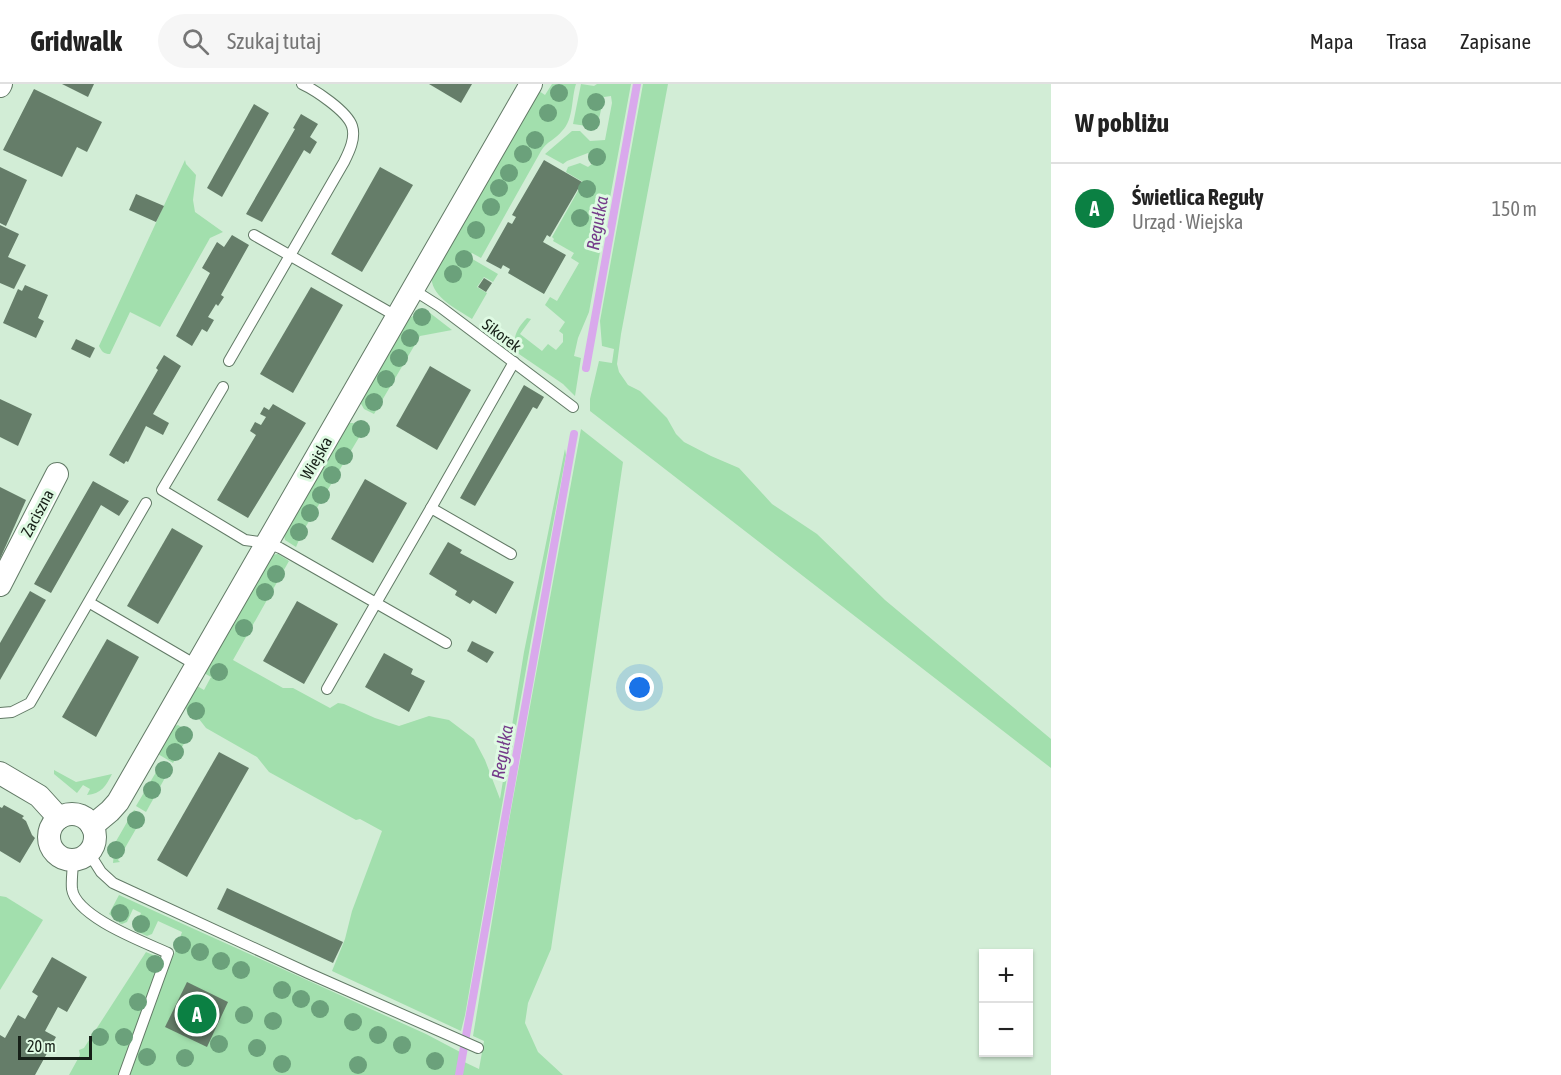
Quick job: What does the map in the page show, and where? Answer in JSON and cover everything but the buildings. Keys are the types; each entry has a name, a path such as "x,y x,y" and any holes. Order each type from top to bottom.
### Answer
{"street":[{"name":"Wiejska","path":"92,826 110,812 117,802 531,84"},
{"name":"Zaciszna","path":"0,585 57,474"},
{"path":"0,773 39,796 59,818"},
{"path":"77,814 89,820 92,826 95,843 81,857 63,859 57,855 50,843 51,829 59,818 77,814"}],"lane":[{"path":"229,361 344,162 352,142 353,131 347,117 318,93 302,84"},
{"path":"254,236 396,316"},
{"name":"Sikorek","path":"412,289 439,306 573,407"},
{"path":"327,689 514,362"},
{"path":"223,387 162,490 245,540 267,543 280,548 446,643"},
{"path":"0,713 12,712 30,703 146,503"},
{"path":"431,508 511,554"},
{"path":"90,603 196,666"},
{"path":"124,1075 168,953 94,917 83,908 72,889 81,857 113,883 308,974 478,1048"}],"green space":[{"path":"552,84 576,84 569,121 560,134 541,151 481,258 472,253 469,257 498,274 493,282 484,277 477,287 487,293 472,319 452,307 440,296 432,283 432,276 539,91 545,95"},
{"path":"581,84 594,86 597,84 631,84 589,312 578,338 574,356 581,358 575,396 563,384 516,352 515,337 520,325 527,318 531,319 520,334 542,351 548,344 556,350 563,342 563,334 559,331 565,322 545,305 550,297 557,301 579,263 571,258 574,253 553,241 552,237 583,182 566,172 568,167 580,163 588,167 593,163 593,159 588,153 563,164 545,154 572,131 580,131 590,141 605,140 612,103 611,96 604,97 598,123 594,127 573,124"},
{"path":"643,84 668,84 621,334 617,364 619,372 628,385 640,391 667,418 676,434 684,442 739,468 772,504 817,534 885,600 1051,739 1051,768 590,411 590,399 599,361 612,363 614,349 602,346 600,321"},
{"path":"185,160 196,175 193,200 195,212 223,232 210,238 160,327 130,312 110,354 105,353 99,346"},
{"path":"421,311 430,313 452,330 420,336 374,414 364,409 360,402 408,319"},
{"path":"347,423 353,423 364,429 296,547 285,540 284,535"},
{"path":"581,429 623,462 551,949 528,1003 525,1023 538,1052 563,1075 69,1075 80,1055 79,1050 84,1048 146,952 170,962 182,932 158,921 152,934 147,936 136,931 135,926 141,913 133,909 127,922 119,923 109,914 119,895 426,1034 462,1053 460,1060 479,1069 484,1041 473,1036 504,848"},
{"path":"565,449 566,455 461,1031 332,971 382,831 360,819 356,820 269,772 257,757 206,728 199,719 187,712 185,706 197,686 204,690 211,677 204,673 271,555 278,554 289,561 233,660 283,688 293,688 330,708 338,703 344,704 399,726 429,716 449,720 474,739 500,799 524,652"},
{"path":"178,725 190,733 173,763 158,754 174,726"},
{"path":"162,762 171,767 146,812 136,806"},
{"path":"54,770 76,782 112,774 103,789 87,795 90,789 83,785 77,793 54,774"},
{"path":"134,810 144,815 118,860 120,862 113,863 115,843"},
{"path":"0,896 6,897 43,920 0,990"}],"waterway":[{"name":"Regułka","path":"586,368 637,84"},
{"name":"Regułka","path":"459,1075 574,434"}],"place":[{"name":"Świetlica Reguły","path":"197,1014"}]}
